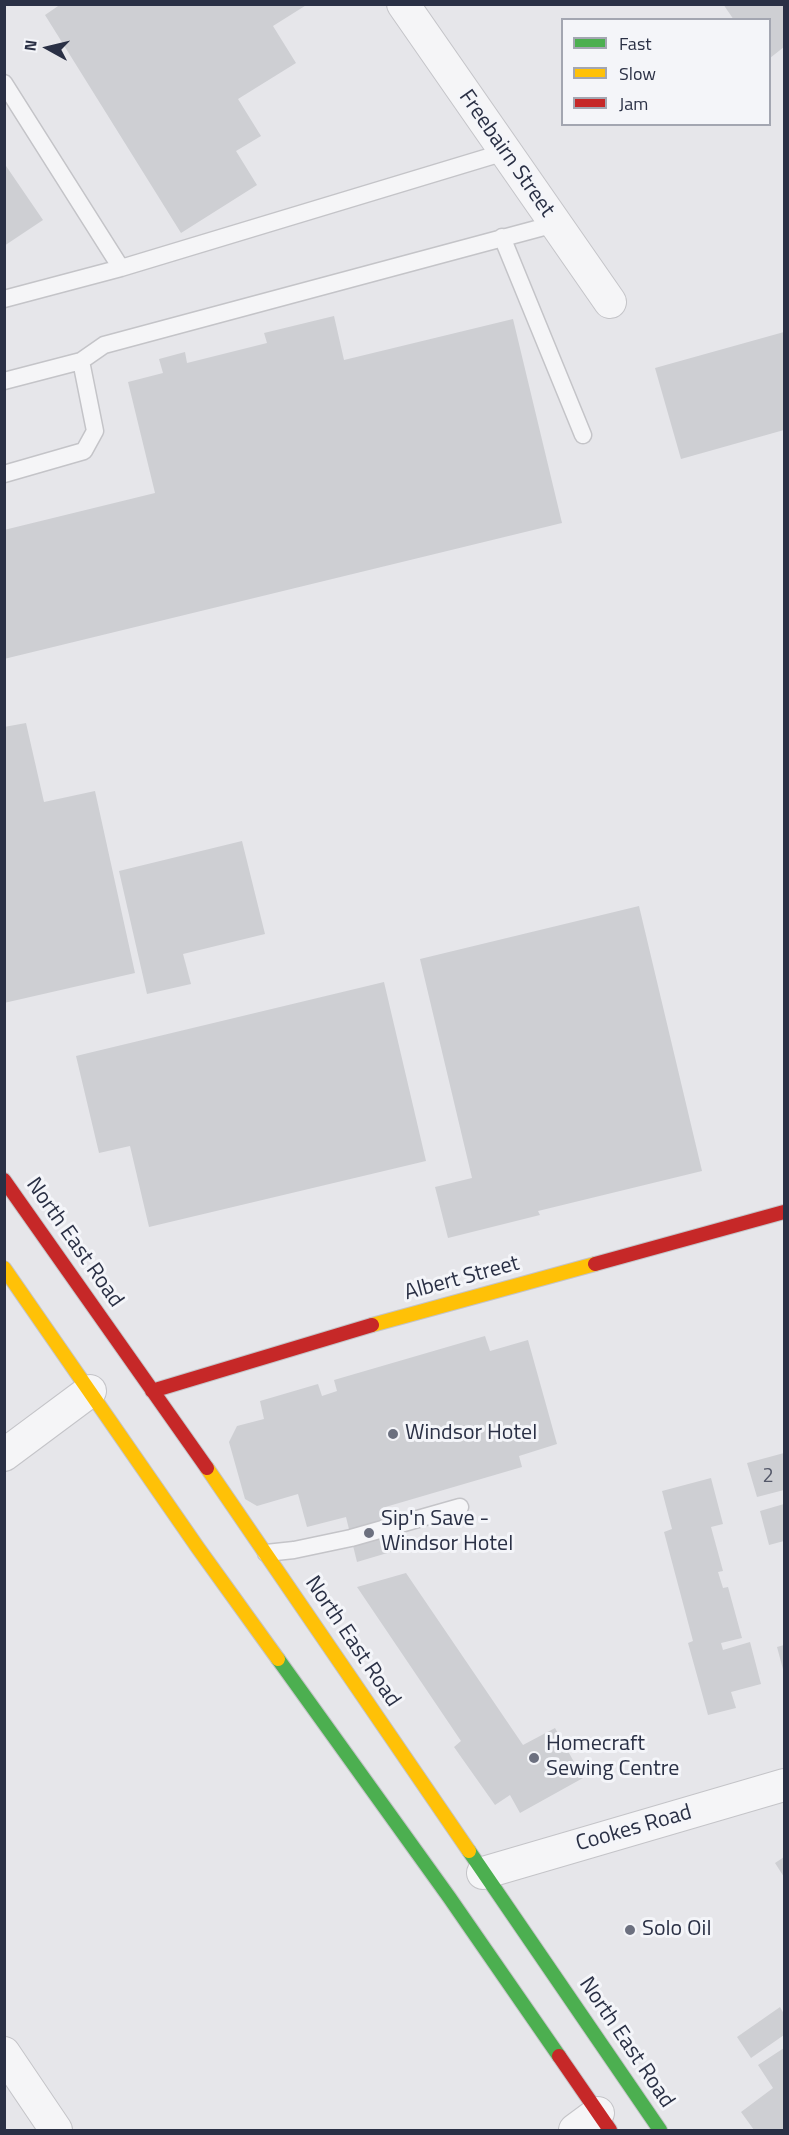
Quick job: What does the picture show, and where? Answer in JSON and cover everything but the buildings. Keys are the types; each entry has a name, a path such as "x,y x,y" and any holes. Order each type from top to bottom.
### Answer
{"main road":[{"name":"North East Road","path":"4,1180 128,1365 266,1553 479,1876 627,2092 660,2130"},
{"name":"Albert Street","path":"148,1393 343,1333 784,1212"},
{"path":"4,1268 95,1388 205,1558 453,1894 597,2120"}],"street":[{"name":"Freebairn Street","path":"403,4 610,302"},
{"path":"4,1455 95,1388"},
{"name":"Cookes Road","path":"479,1876 784,1785"},
{"path":"4,2053 56,2130"}],"lane":[{"path":"4,83 121,268"},
{"path":"4,299 121,268 505,152"},
{"path":"4,381 81,361 104,345 555,224"},
{"path":"502,237 583,435"},
{"path":"4,474 84,451 95,431 81,361"},
{"path":"266,1553 294,1550 351,1538 460,1507"}],"traffic: fast":[{"path":"278,1659 449,1897 559,2056"},
{"path":"469,1851 660,2130"}],"traffic: slow":[{"path":"372,1325 595,1264"},
{"path":"4,1268 198,1548 278,1659"},
{"path":"207,1468 469,1851"}],"traffic: jam":[{"path":"4,1180 207,1468"},
{"path":"595,1264 784,1212"},
{"path":"152,1391 372,1325"},
{"path":"559,2056 610,2130"}],"place":[{"name":"Windsor Hotel","path":"393,1434"},
{"name":"Sip'n Save - Windsor Hotel","path":"369,1533"},
{"name":"Homecraft Sewing Centre","path":"534,1758"},
{"name":"Solo Oil","path":"630,1930"}]}
